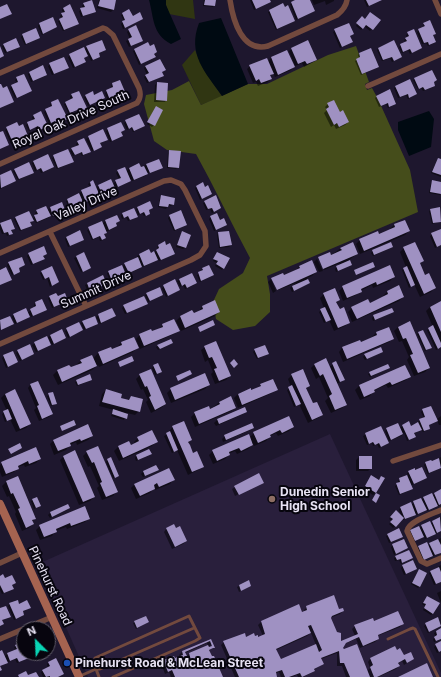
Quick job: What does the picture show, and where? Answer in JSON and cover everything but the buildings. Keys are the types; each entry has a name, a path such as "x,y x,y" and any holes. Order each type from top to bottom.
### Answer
{"street":[{"path":"230,0 231,11 243,37 247,43 260,48 268,46 337,15 343,11 347,4 347,0"},
{"path":"435,0 441,14"},
{"name":"Royal Oak Drive South","path":"0,73 103,28 113,34 141,95 137,103 0,164"},
{"path":"368,86 441,54"},
{"name":"Valley Drive","path":"0,253 164,181 171,180 181,184 185,190 204,231 206,246 200,255"},
{"path":"50,232 86,306"},
{"name":"Summit Drive","path":"0,344 200,255"},
{"path":"393,461 441,445"},
{"name":"Pinehurst Road","path":"0,504 79,677"},
{"path":"441,510 413,522 408,528 408,531 421,561 427,564 441,558"},
{"path":"0,563 22,553"},
{"path":"0,639 52,617"}],"lane":[{"path":"99,677 96,669 95,658 189,616 200,638 113,677"},
{"path":"79,677 194,628"},
{"path":"388,639 410,629 415,629 438,677"}],"shaded area":[{"path":"149,0 166,0 166,5 181,39 171,44 160,35 155,25"},
{"path":"221,18 248,84 222,96 204,71 195,44 199,23"},
{"path":"429,111 434,119 431,147 409,156 398,130 398,122"},
{"name":"Dunedin Senior High School","path":"330,434 441,673 441,677 88,677 38,564"}],"green space":[{"path":"166,0 193,0 195,19 169,14"},
{"path":"356,46 369,82 365,84 367,90 372,88 378,99 410,170 418,212 267,276 270,294 270,312 255,326 233,330 216,319 213,302 219,289 243,273 250,258 196,154 167,150 154,141 144,104 146,95 172,90 189,81 201,105 248,84 267,84 328,55"},
{"path":"195,50 203,68 222,96 201,105 182,65"}],"place":[{"name":"Dunedin Senior High School","path":"272,499"},
{"name":"Pinehurst Road & McLean Street","path":"67,663"}]}
